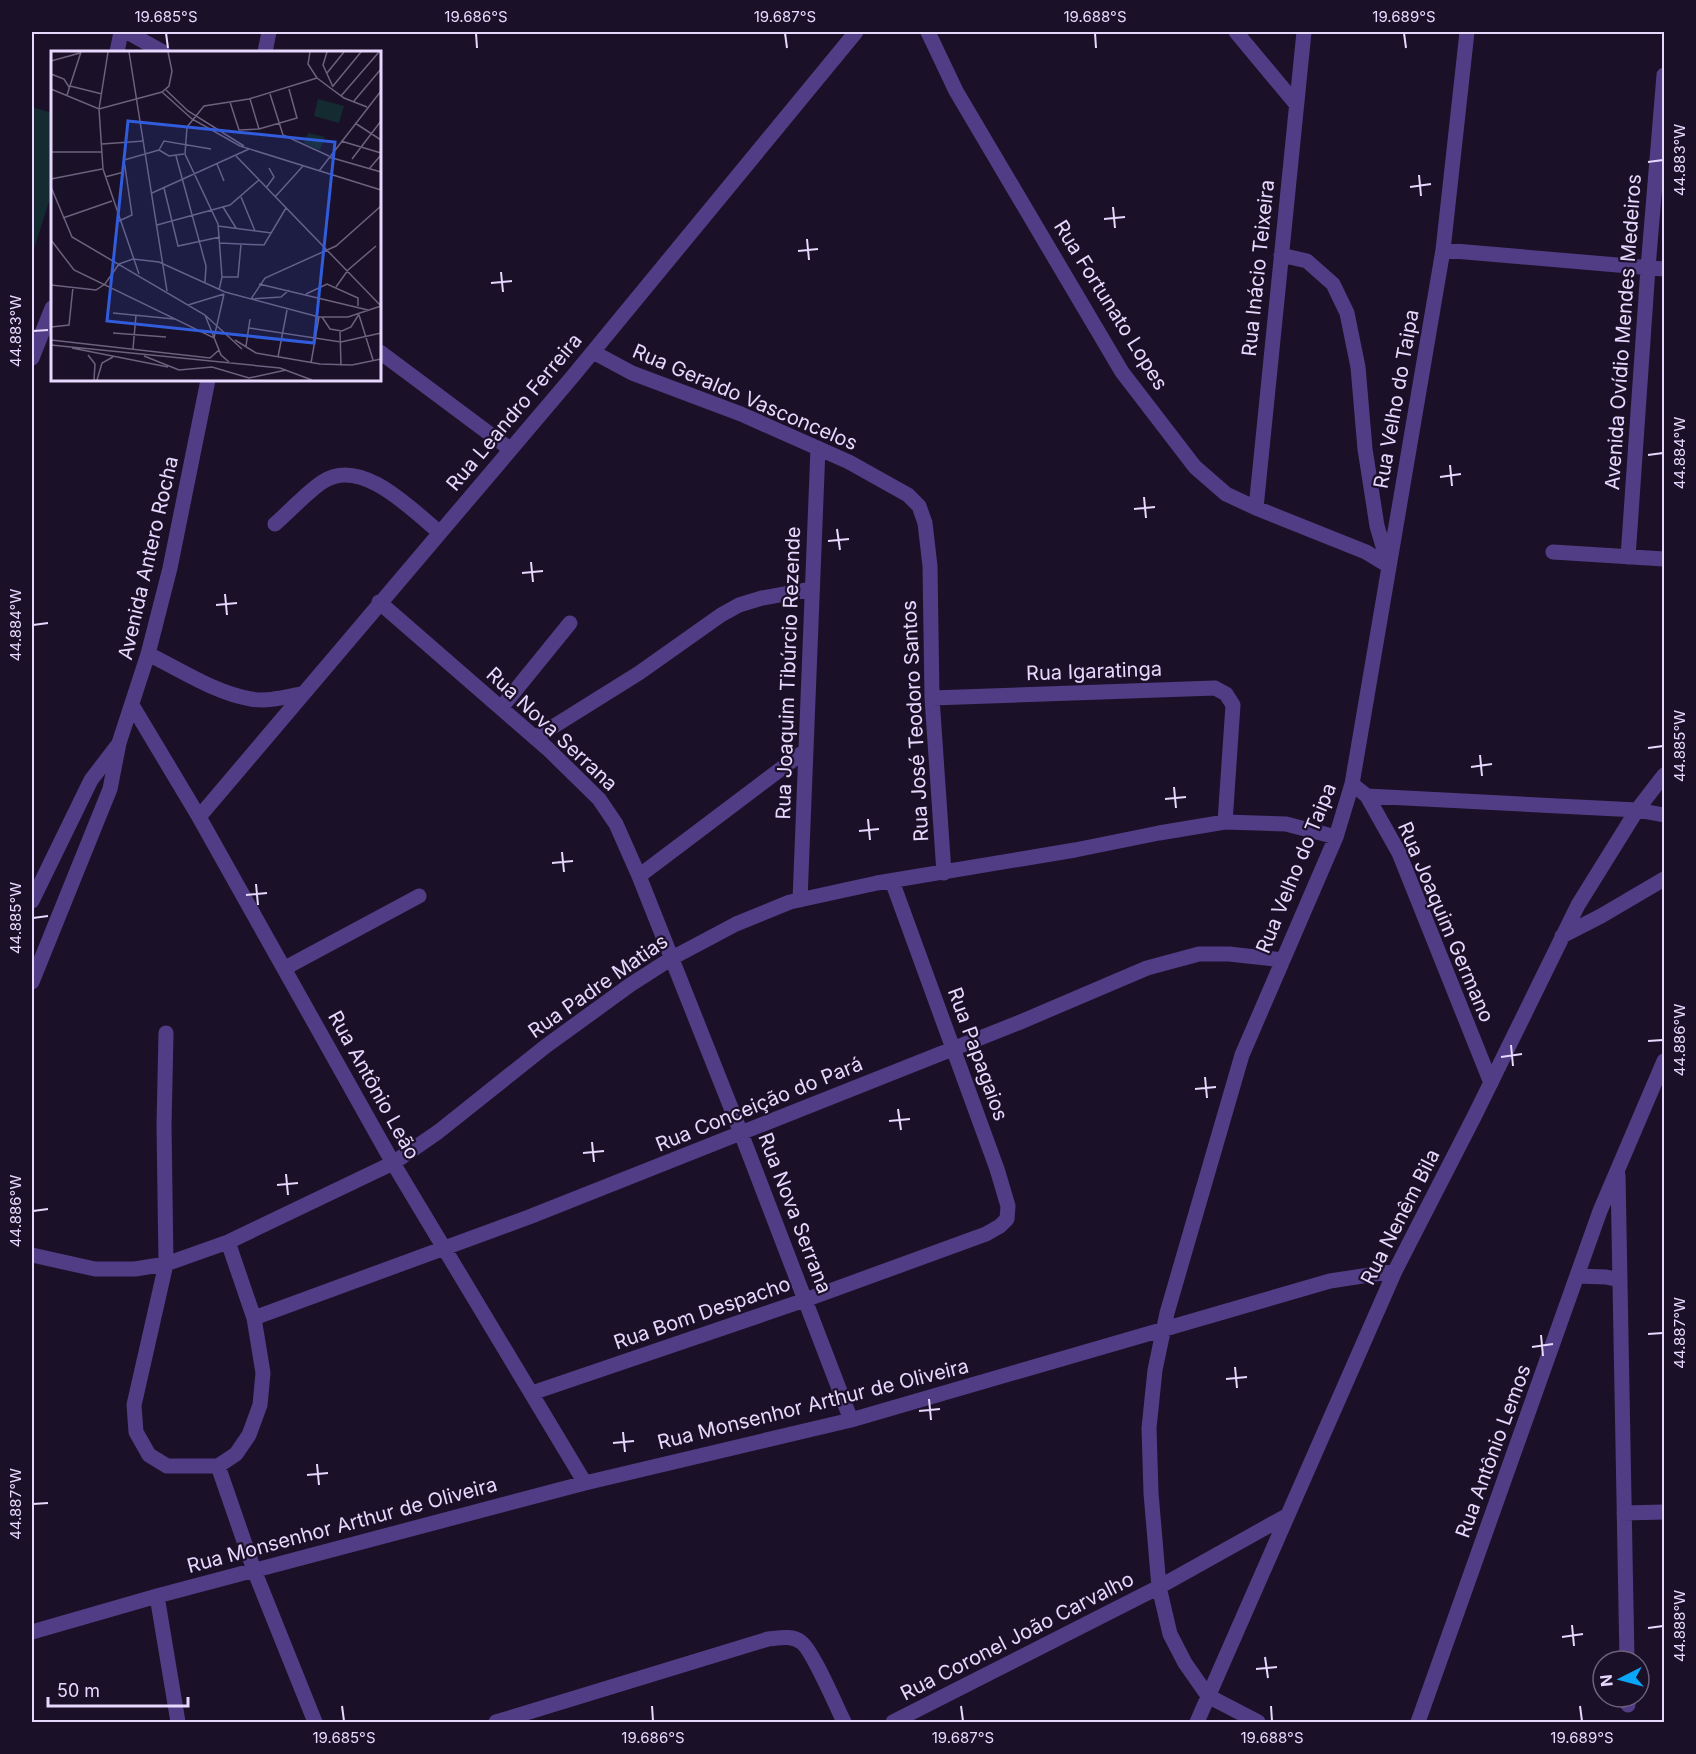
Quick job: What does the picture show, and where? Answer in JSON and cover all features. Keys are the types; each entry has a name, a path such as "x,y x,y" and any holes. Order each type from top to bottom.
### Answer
{"street":[{"path":"117,51 126,32 161,51"},
{"path":"265,51 269,32"},
{"name":"Rua Leandro Ferreira","path":"199,817 593,352 856,32"},
{"name":"Rua Fortunato Lopes","path":"928,32 956,91 1122,372 1195,467 1226,494 1366,552 1389,566"},
{"path":"1236,32 1296,104"},
{"name":"Rua Inácio Teixeira","path":"1256,508 1304,32"},
{"name":"Rua Velho do Taipa","path":"1208,1696 1185,1663 1170,1634 1159,1587 1151,1493 1149,1428 1155,1370 1163,1329 1202,1184 1242,1054 1336,837 1352,784 1443,250 1467,32"},
{"name":"Avenida Ovídio Mendes Medeiros","path":"1628,557 1647,268 1665,75"},
{"path":"1443,250 1665,269"},
{"path":"1281,255 1307,261 1334,284 1347,314 1358,367 1365,449 1377,526 1389,566"},
{"path":"32,358 51,310"},
{"name":"Rua Geraldo Vasconcelos","path":"593,352 632,373 741,414 818,448 908,495 919,506 925,523 930,566"},
{"path":"381,353 510,449"},
{"name":"Avenida Antero Rocha","path":"32,982 110,789 118,743 148,654 170,568 208,381"},
{"name":"Rua Joaquim Tibúrcio Rezende","path":"800,900 818,448"},
{"path":"275,524 324,480 344,474 359,477 388,489 439,532"},
{"path":"1553,552 1665,559"},
{"name":"Rua José Teodoro Santos","path":"930,566 933,698 944,873"},
{"path":"535,738 639,673 721,615 739,605 762,598 812,589"},
{"name":"Rua Nova Serrana","path":"380,602 535,738 599,799 616,824 672,958 851,1420"},
{"path":"501,708 570,623"},
{"path":"148,654 221,690 252,699 274,699 302,694"},
{"name":"Rua Igaratinga","path":"933,698 1215,688 1226,694 1233,705 1225,822"},
{"name":"Rua Antônio Leão","path":"132,705 199,817 393,1163 585,1483"},
{"name":"Avenida Antero Rocha","path":"32,901 91,780 118,743"},
{"path":"639,876 806,750"},
{"name":"Rua Nenêm Bila","path":"1197,1722 1395,1271 1578,905 1637,810 1665,775"},
{"name":"Rua Joaquim Germano","path":"1352,784 1367,796 1399,853 1491,1083"},
{"path":"1367,796 1637,810 1665,815"},
{"name":"Rua Padre Matias","path":"32,1255 95,1269 135,1269 166,1264 228,1242 393,1163 438,1132 546,1046 630,985 672,958 736,924 800,900 892,881 1225,822 1286,824 1336,837"},
{"path":"1562,936 1665,879"},
{"name":"Rua Papagaios","path":"892,881 997,1169 1008,1206 1007,1219 986,1234"},
{"path":"285,968 419,896"},
{"name":"Rua Conceição do Pará","path":"254,1318 529,1217 953,1049 1148,968 1199,954 1229,954 1282,960"},
{"path":"166,1033 166,1264 134,1405 135,1432 149,1455 167,1466 218,1466 236,1454 249,1435 260,1405 263,1373 254,1318 228,1242"},
{"name":"Rua Antônio Lemos","path":"1418,1722 1600,1211 1665,1061"},
{"path":"1618,1170 1627,1649"},
{"name":"Rua Bom Despacho","path":"532,1393 805,1300 986,1234"},
{"name":"Rua Monsenhor Arthur de Oliveira","path":"32,1632 157,1596 585,1483 851,1420 1330,1281 1395,1271"},
{"path":"1577,1275 1620,1280"},
{"path":"218,1466 254,1570 315,1722"},
{"path":"1624,1513 1665,1512"},
{"name":"Rua Coronel João Carvalho","path":"893,1722 1159,1587 1288,1515"},
{"path":"157,1596 178,1722"},
{"path":"496,1722 768,1639 787,1637 802,1642 819,1669 844,1722"},
{"path":"1208,1696 1258,1722"}],"green space":[{"path":"32,107 51,113 51,195 32,255"}]}
